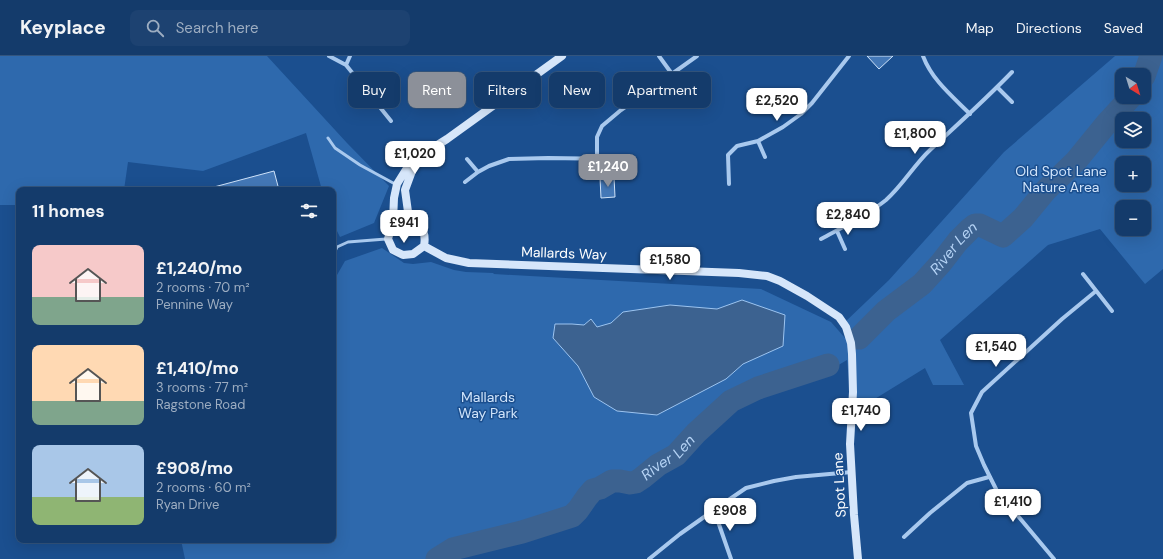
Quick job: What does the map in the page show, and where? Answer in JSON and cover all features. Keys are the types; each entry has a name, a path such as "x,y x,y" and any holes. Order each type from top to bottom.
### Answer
{"street":[{"path":"329,56 346,65 391,121"},
{"path":"346,65 350,56"},
{"path":"392,228 399,222 408,220 416,222 421,226 424,232 424,246 413,254 402,255 393,250 388,239 392,228 394,198 397,184 408,168 420,156 466,126 562,56"},
{"path":"659,56 671,72"},
{"path":"675,72 697,56"},
{"path":"729,184 728,156 737,146 758,141 783,127 801,114 812,104 849,56"},
{"path":"923,56 930,72 970,114"},
{"path":"821,239 864,216 886,199 929,152 1012,72"},
{"path":"998,87 1012,102"},
{"path":"597,159 598,137 602,126 624,108"},
{"path":"758,141 765,157"},
{"path":"408,220 405,190 412,171 420,156"},
{"path":"467,159 478,172"},
{"path":"465,182 489,166 509,159 618,159"},
{"path":"837,231 845,249"},
{"name":"Mallards Way","path":"424,246 446,258 469,262 739,273 767,276 807,296 839,316"},
{"path":"1083,274 1112,311"},
{"path":"1054,559 997,491 976,446 971,413 982,392 1062,319 1096,291"},
{"name":"Spot Lane","path":"839,316 846,326 851,343 853,392 850,444 858,559"},
{"path":"648,559 680,534 746,488 796,477 852,472"},
{"path":"904,537 930,513 967,484 989,476"},
{"path":"714,510 731,559"}],"lane":[{"path":"328,138 335,148 360,165 397,184"},
{"path":"337,247 348,242 388,239"}],"green space":[{"path":"0,56 267,56 347,143 389,186 374,223 340,237 336,229 336,187 321,187 306,133 203,171 128,162 124,187 16,187 16,205 0,205"},
{"name":"Mallards Way Park","path":"1115,56 1163,56 1163,269 1145,284 1100,229 1048,245 940,340 964,385 933,385 925,368 852,413 847,360 830,370 757,393 746,399 728,411 689,449 646,485 625,483 610,486 598,494 573,518 455,551 440,559 185,559 182,543 336,543 336,277 345,261 382,248 404,263 413,264 431,262 454,270 466,272 761,289 831,322 845,338 844,323 889,280 1004,152"}],"shaded area":[{"path":"742,300 785,315 783,346 743,364 726,379 657,415 617,411 594,397 578,366 553,338 555,324 584,325 591,319 597,327 611,323 623,312 670,305 717,309"}],"building":[{"path":"867,56 893,56 879,69"},
{"path":"274,171 278,187 214,187"},
{"path":"614,177 615,197 601,198 600,178"}],"waterway":[{"name":"River Len","path":"1147,68 1151,56"},
{"name":"River Len","path":"859,338 886,311 922,284 958,241 975,225 980,225 1003,236 1023,218 1046,190 1076,161 1125,104"},
{"name":"River Len","path":"437,559 453,549 522,532 572,516 593,490 612,481 630,483 636,482 658,465 676,455 696,433 731,401 758,388 828,365"}],"park label":[{"name":"Old Spot Lane Nature Area","path":"1061,180"}]}
